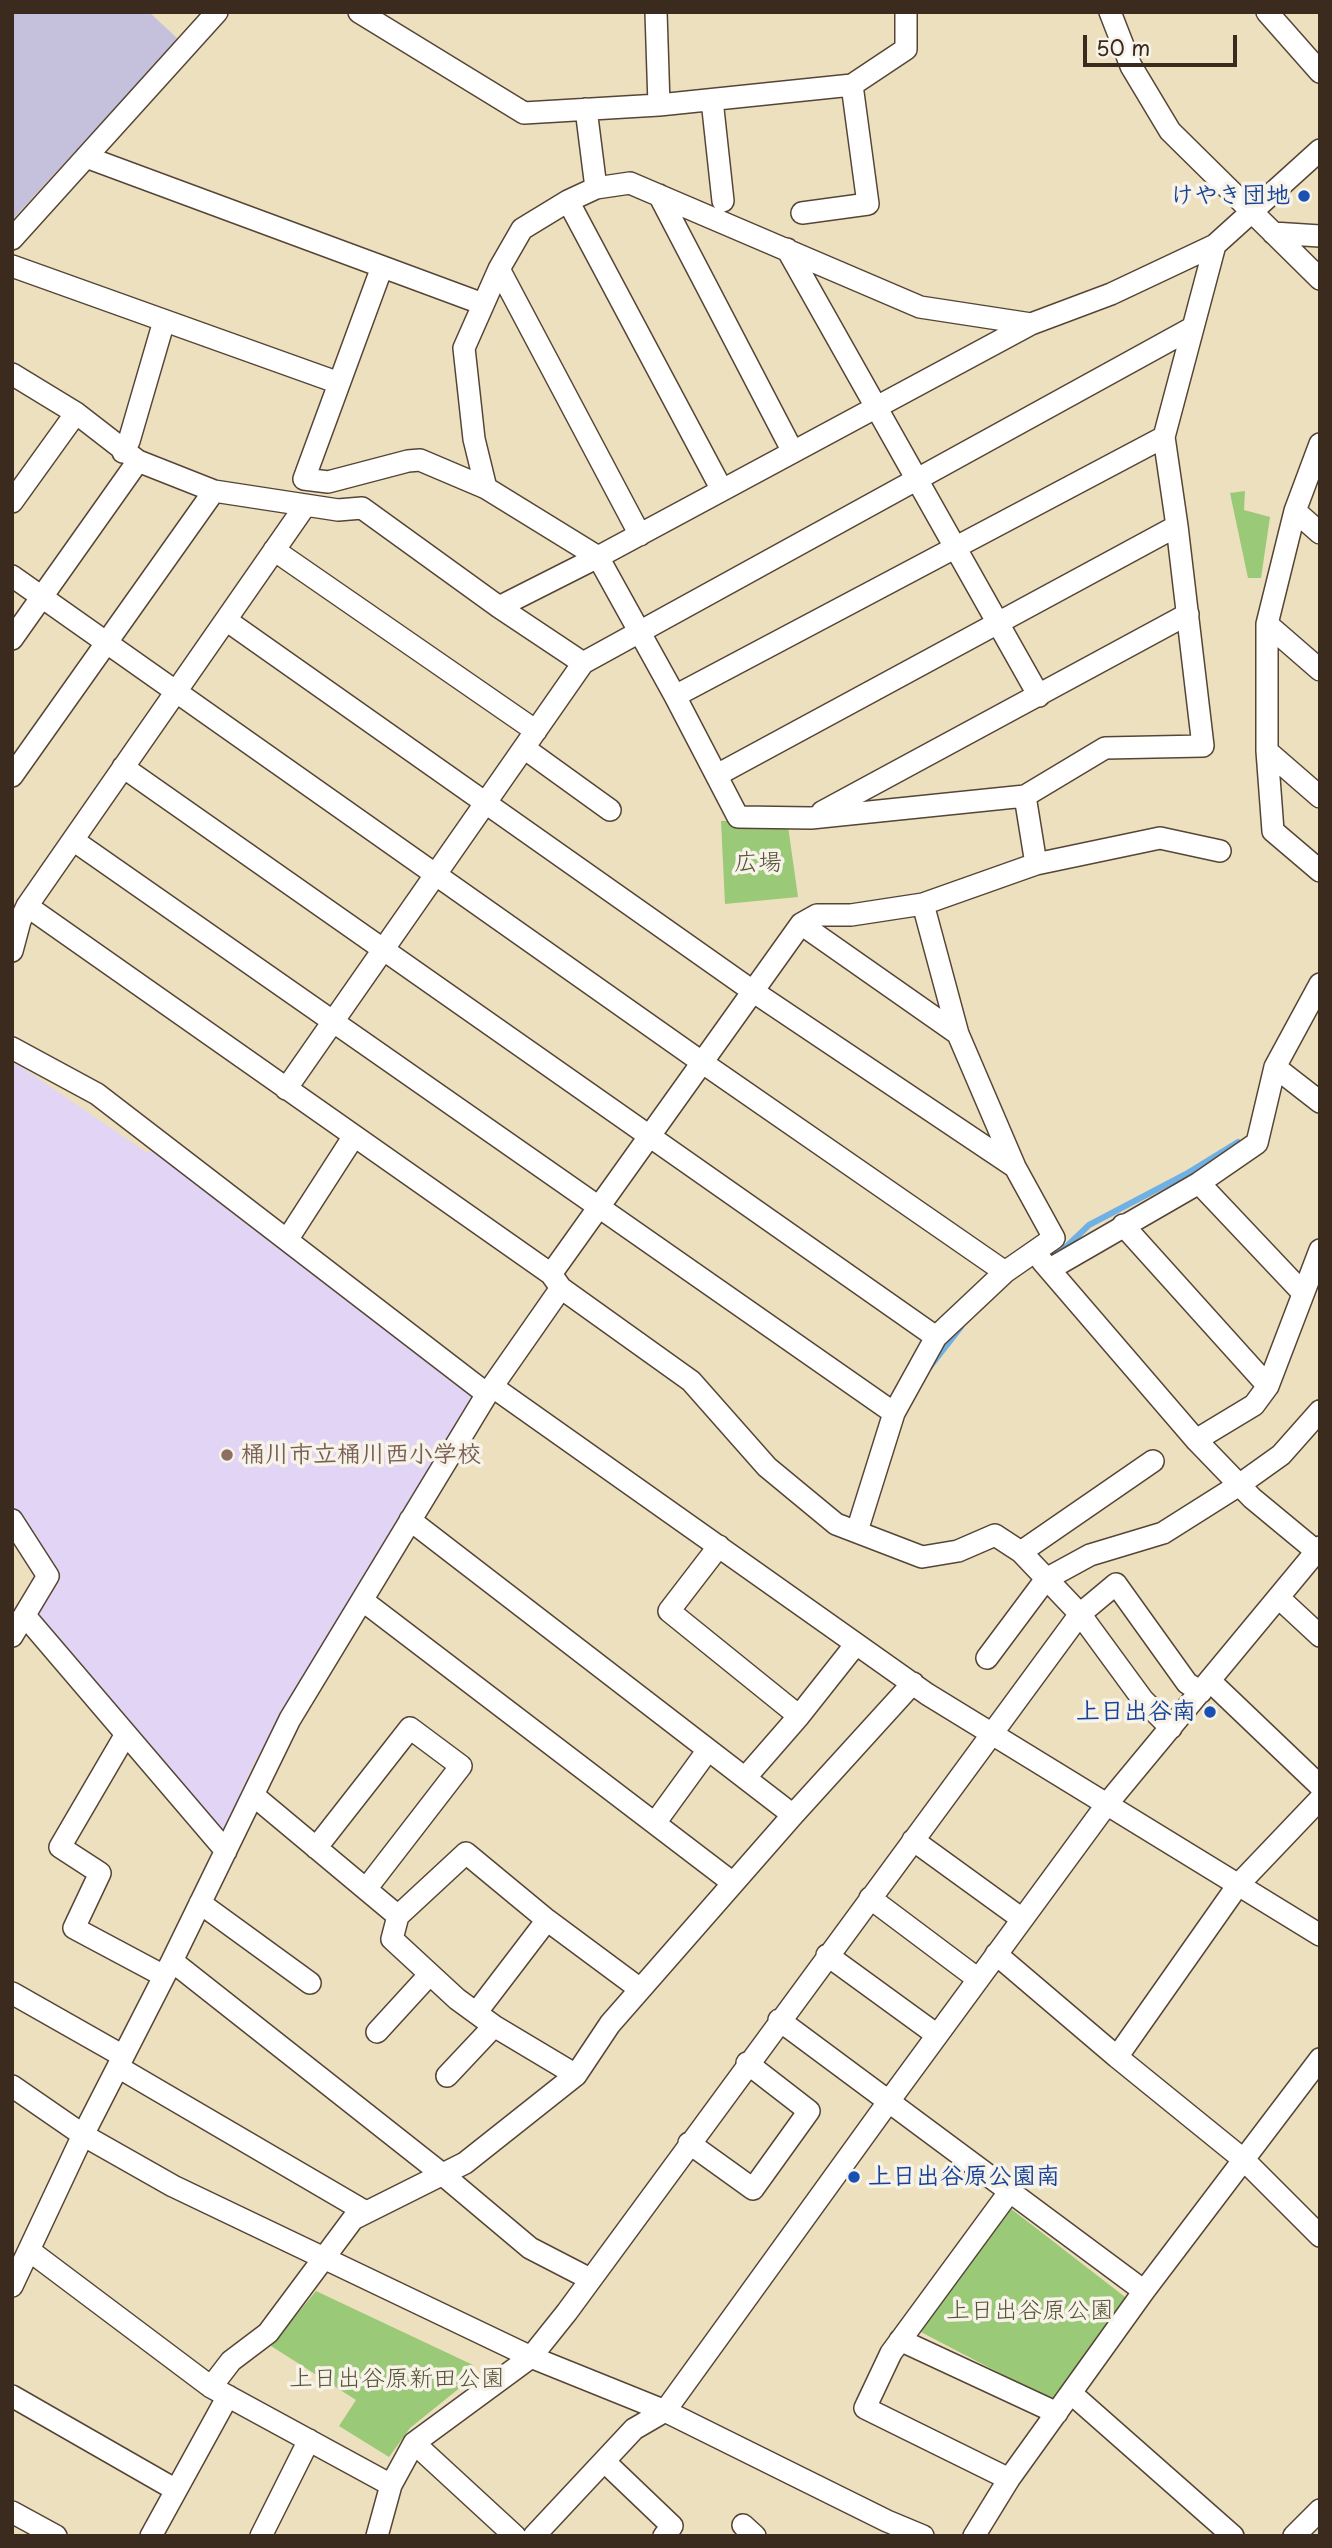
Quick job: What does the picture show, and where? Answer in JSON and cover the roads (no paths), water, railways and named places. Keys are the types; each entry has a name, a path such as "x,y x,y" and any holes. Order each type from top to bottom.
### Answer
{"street":[{"path":"12,239 217,12"},
{"path":"359,12 524,113 659,105 852,85 906,49 906,12"},
{"path":"656,12 659,105"},
{"path":"1110,12 1131,66 1170,131 1320,279"},
{"path":"1267,12 1320,72"},
{"path":"802,214 868,204 852,85"},
{"path":"712,100 723,201"},
{"path":"586,109 596,188"},
{"path":"499,607 640,535 1031,324 1111,294 1214,245 1320,150"},
{"path":"86,158 483,304"},
{"path":"486,488 474,439 464,348 499,268 522,229 568,201 596,188 629,183 920,307 1031,324"},
{"path":"659,195 793,452"},
{"path":"568,201 722,490"},
{"path":"1273,233 1320,236"},
{"path":"382,267 304,479 328,482 420,460 486,488 598,557 738,817 811,818 1025,796 1105,748 1203,746 1164,437 1214,245"},
{"path":"787,249 1039,696"},
{"path":"12,267 339,383"},
{"path":"499,268 640,535"},
{"path":"12,639 42,597 130,457 129,441 164,321"},
{"path":"286,1088 583,663 1192,328"},
{"path":"12,374 76,413 130,457 214,491 338,510 362,508 499,607 583,663"},
{"path":"12,502 76,413"},
{"path":"675,696 1164,437"},
{"path":"1320,444 1295,512 1267,624 1267,751 1273,831 1320,871"},
{"path":"12,776 214,491"},
{"path":"12,951 19,915 305,506"},
{"path":"1295,512 1320,533"},
{"path":"717,775 1177,526"},
{"path":"274,550 530,739 610,810"},
{"path":"12,576 703,1063 1005,1272"},
{"path":"811,818 1188,614"},
{"path":"226,620 754,992 1015,1167"},
{"path":"1267,624 1320,670"},
{"path":"1267,751 1320,797"},
{"path":"123,767 936,1337"},
{"path":"1025,796 1036,864"},
{"path":"12,2286 83,2135 168,1969 290,1719 599,1208 801,924 817,915 851,915 923,904 1036,864 1160,838 1220,851"},
{"path":"73,839 894,1413"},
{"path":"858,1531 894,1413 936,1337 1005,1272 1054,1238 1015,1167 958,1034 923,904"},
{"path":"19,915 286,1088 691,1381 767,1467 836,1524 922,1557 958,1550 995,1535 1021,1552 1080,1614 1143,1700 1171,1728"},
{"path":"801,924 958,1034"},
{"path":"1050,1269 1199,1183 1257,1143 1275,1067 1319,988"},
{"path":"12,1048 97,1094 287,1240 490,1390 719,1546 913,1683 1320,1935"},
{"path":"1275,1067 1320,1102"},
{"path":"287,1240 354,1136"},
{"path":"1199,1183 1303,1293"},
{"path":"1123,1225 1268,1386"},
{"path":"1196,1440 1254,1405 1268,1386 1320,1250"},
{"path":"534,2536 634,2429 665,2411 888,2101 1107,1804 1318,1549 1239,1485 1196,1440 1034,1253"},
{"path":"987,1658 1046,1579 1090,1555 1163,1533 1281,1455 1320,1411"},
{"path":"1021,1552 1153,1461"},
{"path":"12,1520 48,1576 12,1636"},
{"path":"410,1520 793,1815"},
{"path":"719,1546 669,1611 799,1716"},
{"path":"377,2536 391,2485 414,2443 530,2357 1080,1614 1116,1584 1187,1684 1205,1686 1320,1786"},
{"path":"1279,1598 1320,1636"},
{"path":"362,1600 733,1883"},
{"path":"26,1616 226,1850"},
{"path":"745,1778 856,1644"},
{"path":"151,2536 176,2490 231,2361 268,2333 353,2219 466,2163 576,2075 610,2024 640,1989 913,1683"},
{"path":"316,1848 410,1728 461,1766 366,1889"},
{"path":"126,1734 60,1847 100,1873 74,1928 168,1969 442,2174 530,2248 590,2278"},
{"path":"654,1823 708,1750"},
{"path":"253,1795 398,1916"},
{"path":"1117,2057 1238,1885 1320,1798"},
{"path":"913,1840 1022,1919"},
{"path":"576,2075 494,2026 457,1999 392,1939 398,1916 466,1853 547,1920 640,1989"},
{"path":"870,1898 978,1979"},
{"path":"200,1903 310,1983"},
{"path":"476,2013 547,1920"},
{"path":"996,1954 1244,2160 1320,2236"},
{"path":"827,1955 937,2035"},
{"path":"377,2032 430,1974"},
{"path":"12,1993 366,2212"},
{"path":"779,2020 1144,2291"},
{"path":"447,2076 494,2026"},
{"path":"974,2536 1009,2479 1072,2395 1144,2291 1320,2059"},
{"path":"688,2143 752,2189 769,2167 809,2111 747,2063"},
{"path":"12,2086 83,2135 173,2186 530,2357 665,2411 880,2528 923,2536"},
{"path":"1009,2479 865,2408 891,2353 1010,2191"},
{"path":"30,2251 219,2391 391,2485"},
{"path":"900,2340 1057,2413"},
{"path":"1072,2395 1233,2536"},
{"path":"12,2396 176,2490"},
{"path":"261,2536 309,2440"},
{"path":"414,2443 515,2536"},
{"path":"605,2462 672,2526 664,2536"},
{"path":"1301,2534 1320,2510"},
{"path":"18,2523 56,2536"}],"waterway":[{"path":"1044,1259 1067,1246 1089,1225 1186,1174 1238,1142"},
{"path":"929,1368 961,1327"}],"place":[{"name":"けやき団地","path":"1304,196"},
{"name":"桶川市立桶川西小学校","path":"227,1455"},
{"name":"上日出谷南","path":"1210,1712"},
{"name":"上日出谷原公園南","path":"854,2177"}],"park label":[{"name":"広場","path":"758,863"},
{"name":"上日出谷原公園","path":"1030,2311"},
{"name":"上日出谷原新田公園","path":"397,2379"}]}
